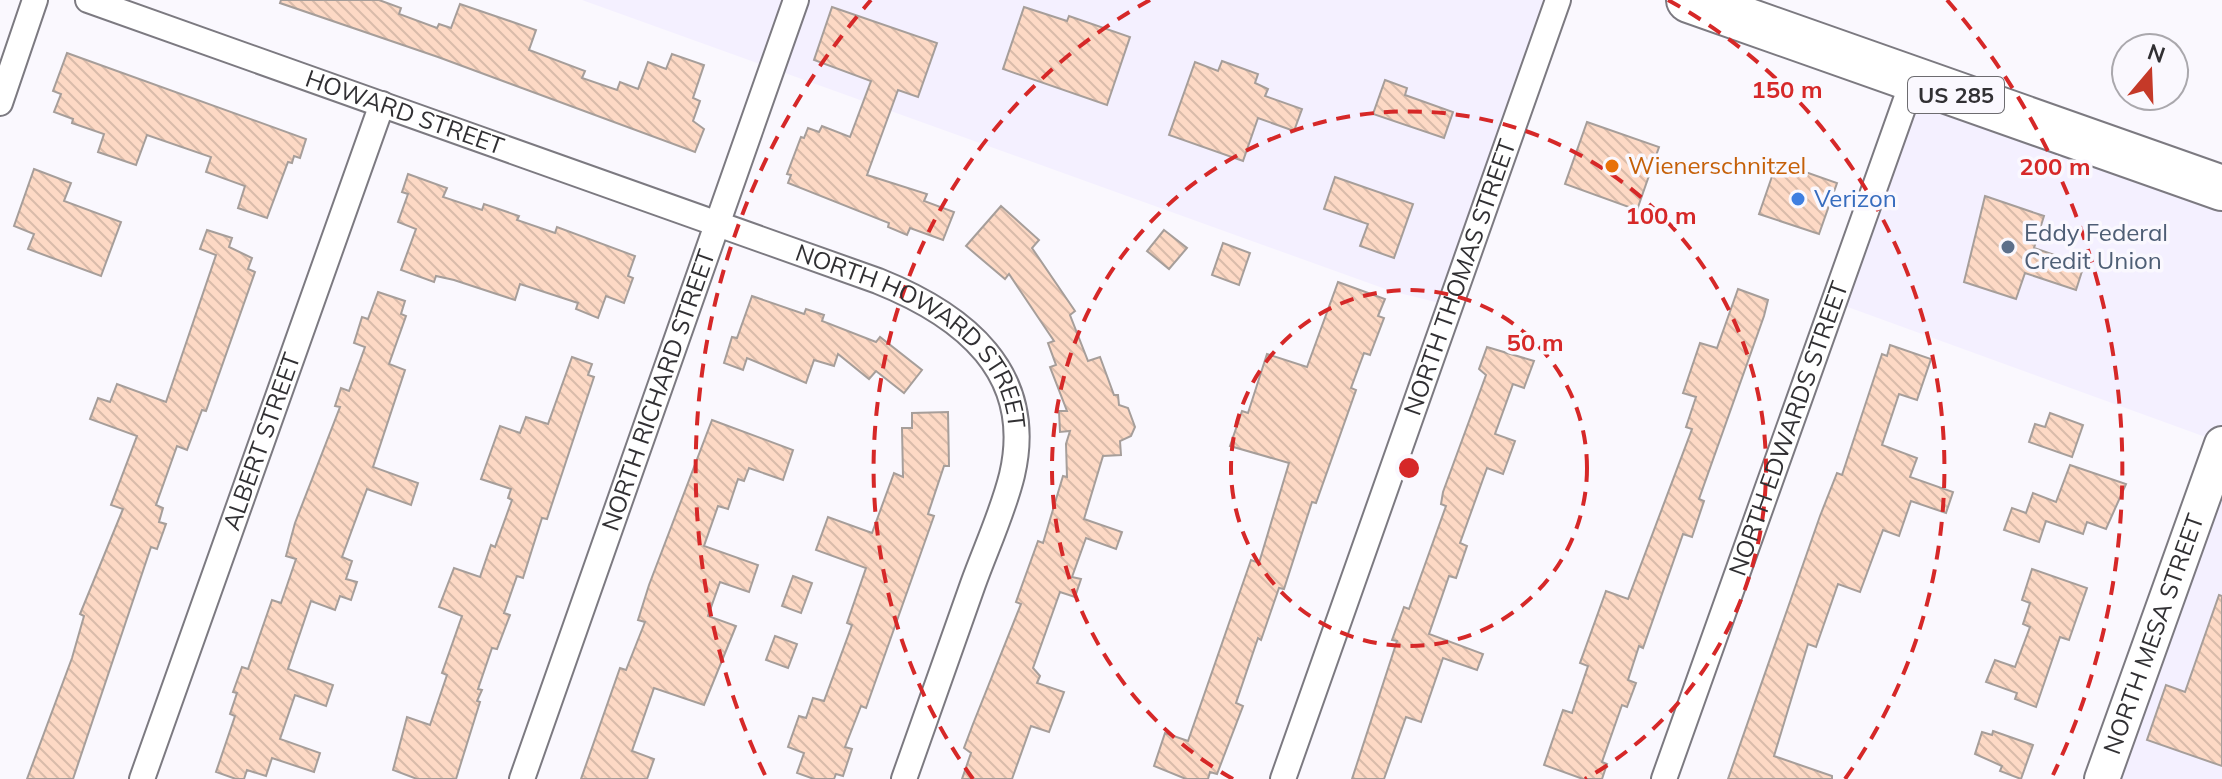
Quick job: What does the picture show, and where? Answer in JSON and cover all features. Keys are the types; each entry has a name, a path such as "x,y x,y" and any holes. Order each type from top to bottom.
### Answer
{"highway":[{"name":"US 285","path":"1689,0 2222,188"}],"street":[{"path":"0,103 35,0"},
{"name":"HOWARD STREET","path":"88,0 719,223"},
{"name":"NORTH RICHARD STREET","path":"522,779 796,0"},
{"name":"NORTH THOMAS STREET","path":"1283,779 1558,0"},
{"name":"NORTH EDWARDS STREET","path":"1664,779 1913,80"},
{"name":"ALBERT STREET","path":"142,779 382,104"},
{"name":"NORTH HOWARD STREET","path":"719,223 878,281 943,311 990,355 1009,394 1015,428 1011,476 904,779"},
{"name":"NORTH MESA STREET","path":"2102,779 2222,444"}],"shaded area":[{"path":"582,0 1558,0 1452,306 1391,291"},
{"path":"1913,80 2222,188 2222,443 1834,302"},
{"path":"2222,444 2222,779 2102,779"}],"building":[{"path":"281,0 379,0 401,8 399,14 437,28 439,24 451,28 460,4 536,30 529,50 585,71 582,78 617,90 620,82 638,89 648,62 666,69 672,54 704,65 693,98 700,101 693,121 704,129 695,152 438,57 280,3"},
{"path":"832,7 937,43 918,97 898,90 867,175 927,194 924,201 954,212 943,240 910,228 907,235 888,227 889,223 788,183 791,175 787,174 801,137 804,138 808,128 819,132 822,126 850,137 871,81 814,60"},
{"path":"1024,7 1067,21 1069,16 1130,37 1107,105 1003,69"},
{"path":"67,53 306,139 300,158 294,156 292,163 288,162 267,218 238,208 245,186 206,172 211,157 147,135 136,165 98,152 104,134 72,123 73,119 54,112 61,94 53,91"},
{"path":"1222,61 1258,74 1255,83 1268,89 1265,96 1302,109 1294,131 1258,118 1243,161 1169,135 1195,62 1218,71"},
{"path":"1385,80 1407,88 1405,95 1453,112 1444,138 1373,114"},
{"name":"Wienerschnitzel","path":"1587,122 1659,147 1637,210 1565,184"},
{"name":"Verizon","path":"1777,162 1837,183 1819,234 1759,214"},
{"path":"34,169 71,183 64,201 121,222 101,276 28,249 34,234 14,226"},
{"path":"408,174 447,188 443,197 482,210 484,204 519,216 517,220 555,233 557,227 635,256 628,276 633,278 624,303 606,296 598,318 576,309 578,303 520,284 515,300 454,280 436,276 434,282 401,270 416,229 398,222 408,194 402,192"},
{"path":"1335,177 1413,204 1394,258 1360,246 1368,224 1324,209"},
{"name":"Eddy Federal Credit Union","path":"1985,196 2044,216 2034,248 2084,265 2076,290 2025,273 2016,299 1964,282"},
{"path":"1001,206 1039,240 1032,248 1075,311 1070,315 1088,361 1100,357 1114,395 1118,395 1119,405 1128,408 1135,427 1131,436 1120,441 1121,455 1103,456 1084,519 1122,532 1116,549 1086,538 1072,577 1081,579 1075,597 1060,592 1033,668 1040,676 1037,683 1064,692 1049,732 1031,726 1012,779 962,779 971,753 964,748 1021,604 1016,602 1038,541 1043,543 1063,476 1067,477 1066,444 1070,431 1060,432 1059,411 1067,411 1050,367 1056,365 1048,343 1054,341 1009,274 1005,279 966,246"},
{"path":"207,230 232,238 229,247 252,258 248,269 255,272 206,411 202,410 187,450 177,446 156,505 163,508 159,522 166,524 157,549 151,547 73,779 27,779 72,658 84,616 80,614 123,509 111,505 137,436 90,419 98,398 110,402 117,384 166,402 216,255 200,249"},
{"path":"1164,230 1187,248 1169,269 1147,251"},
{"path":"1223,243 1250,253 1239,285 1212,275"},
{"path":"1338,282 1385,299 1378,316 1384,318 1370,355 1364,353 1351,388 1356,390 1316,503 1312,502 1284,589 1279,588 1261,640 1258,638 1236,703 1243,706 1217,774 1210,772 1208,779 1186,779 1154,766 1165,733 1188,741 1251,560 1259,563 1289,463 1230,446 1242,411 1248,413 1267,354 1307,367"},
{"path":"1738,289 1768,300 1764,316 1699,499 1704,501 1692,537 1683,534 1643,648 1639,646 1628,680 1636,683 1627,707 1622,705 1602,762 1607,764 1602,779 1583,779 1544,765 1563,710 1572,713 1588,666 1580,663 1606,591 1628,599 1692,429 1686,427 1696,397 1683,393 1700,343 1717,348"},
{"path":"378,292 405,301 401,314 406,316 389,364 405,370 373,467 418,483 411,505 367,489 342,557 352,561 346,579 357,582 351,600 340,596 335,610 311,601 288,669 333,685 326,706 295,695 280,739 320,753 314,772 272,758 266,776 247,770 244,779 236,779 216,772 235,716 230,714 237,693 233,692 242,667 248,669 272,600 281,603 296,559 286,556 295,523 340,407 335,406 341,388 349,391 365,347 354,343 362,317 368,319"},
{"path":"752,296 804,314 806,309 824,315 822,321 876,342 880,337 922,370 904,393 876,371 869,379 838,354 834,366 814,360 806,383 747,358 743,370 724,363 732,337 737,338"},
{"path":"1890,345 1931,359 1917,400 1899,394 1882,445 1917,458 1910,477 1953,492 1946,513 1911,501 1899,536 1883,530 1860,592 1838,584 1816,647 1808,644 1774,756 1832,776 1832,779 1728,779 1820,516 1837,473 1842,475 1882,354 1887,356"},
{"path":"1487,347 1534,361 1524,388 1513,384 1495,434 1515,441 1503,474 1487,468 1460,543 1467,546 1456,578 1449,576 1429,634 1483,654 1477,670 1443,658 1421,722 1406,717 1384,779 1352,779 1397,641 1392,640 1404,607 1409,609 1446,506 1441,504 1443,492 1486,375 1479,369"},
{"path":"572,357 592,364 588,375 594,377 547,519 542,518 523,578 517,576 504,613 510,615 497,649 492,648 478,689 482,690 477,701 480,702 456,779 417,779 393,770 407,717 430,725 447,675 442,673 462,616 439,607 454,568 480,577 512,500 508,498 511,489 481,479 500,426 520,433 526,417 548,424"},
{"path":"948,412 949,466 944,466 928,514 934,516 866,708 861,706 845,747 852,749 843,776 836,774 834,779 814,779 797,773 804,753 788,747 799,716 806,718 813,698 824,701 852,625 847,623 866,568 816,550 828,517 872,533 894,473 903,477 902,428 912,428 912,413"},
{"path":"2050,413 2083,425 2072,457 2029,442 2035,424 2045,427"},
{"path":"712,420 793,450 783,480 749,468 744,481 738,479 728,509 718,506 704,546 758,565 749,592 720,582 708,616 736,626 704,705 654,688 632,751 654,759 647,779 581,779 620,668 626,670 645,622 638,620 649,585"},
{"path":"2070,465 2126,484 2106,529 2087,522 2083,534 2046,521 2039,542 2004,530 2012,508 2026,513 2033,493 2056,502"},
{"path":"2032,569 2087,588 2069,640 2060,637 2036,707 2015,699 2017,693 1986,682 1995,660 2015,667 2030,627 2023,624 2030,603 2022,600"},
{"path":"793,576 812,583 801,613 782,606"},
{"path":"2219,595 2222,596 2222,766 2147,740 2166,685 2185,692"},
{"path":"775,636 797,644 788,668 766,660"},
{"path":"1993,731 2033,745 2021,779 2000,771 2002,766 1975,754 1982,732 1992,735"}],"place":[{"name":"Wienerschnitzel","path":"1612,166"},
{"name":"Verizon","path":"1798,199"},
{"name":"Eddy Federal Credit Union","path":"2008,247"}]}
